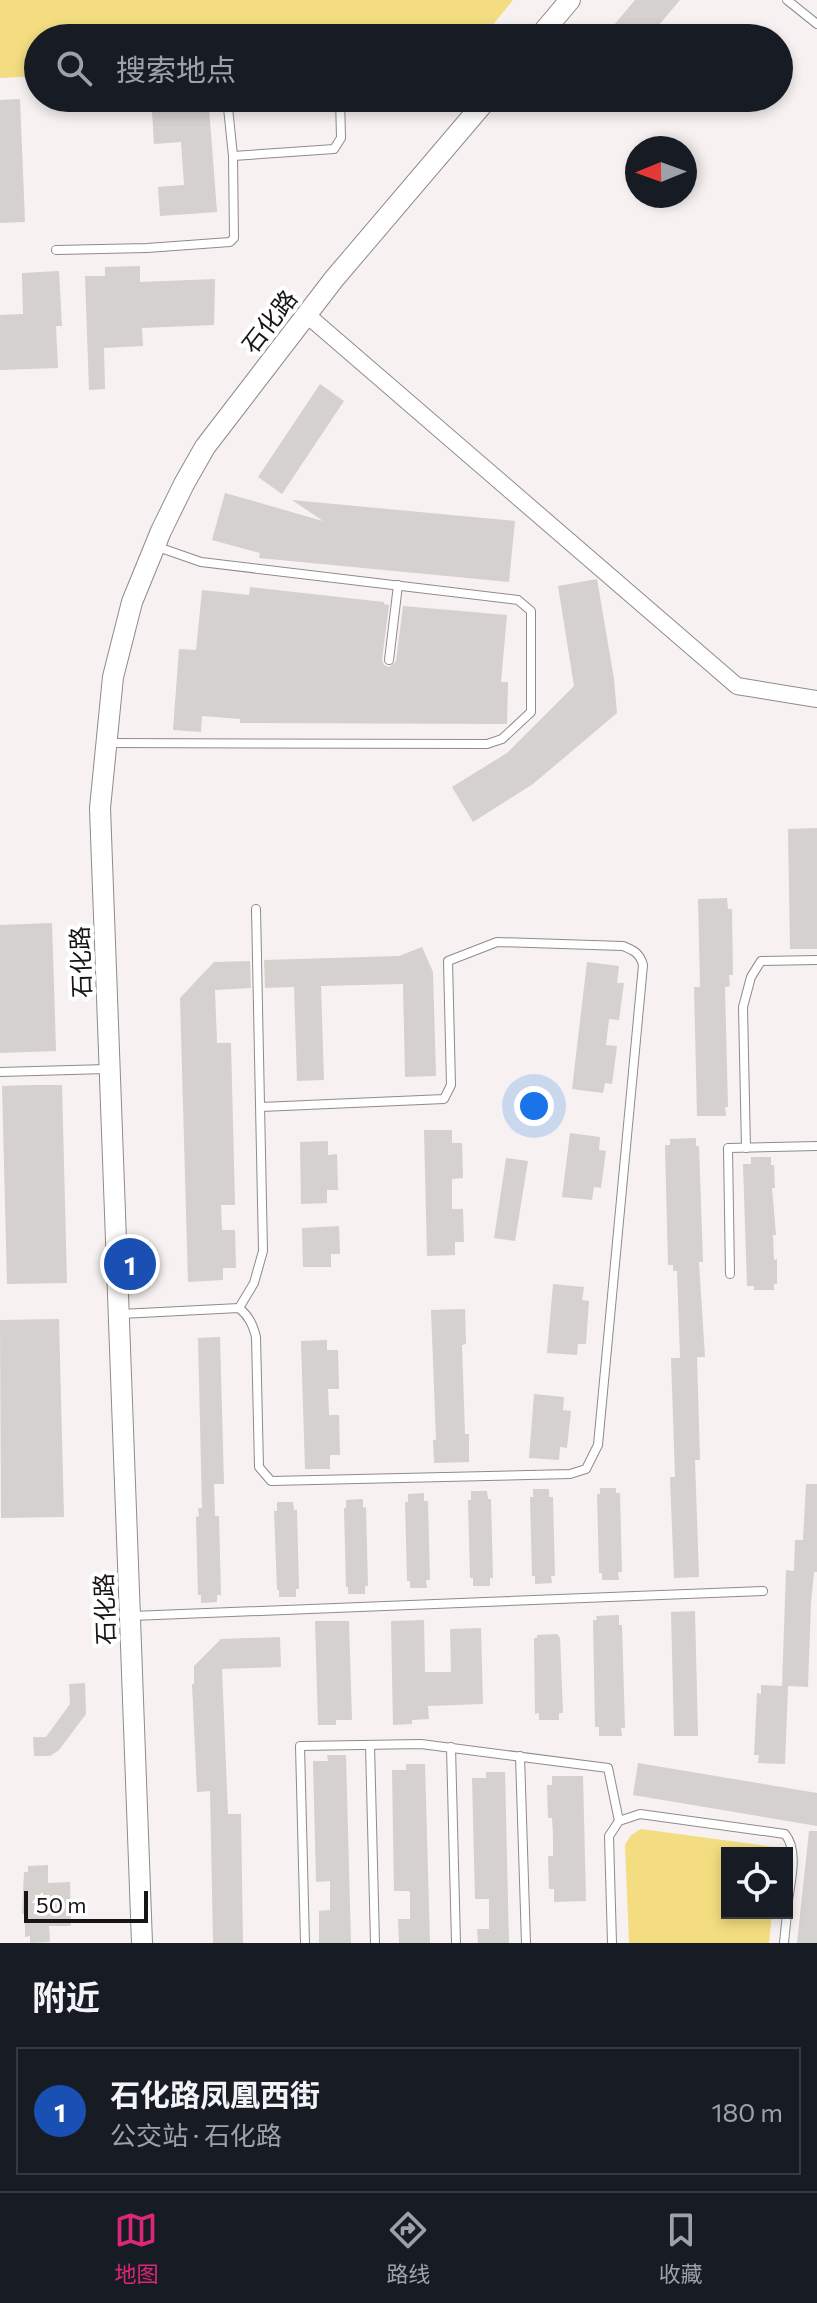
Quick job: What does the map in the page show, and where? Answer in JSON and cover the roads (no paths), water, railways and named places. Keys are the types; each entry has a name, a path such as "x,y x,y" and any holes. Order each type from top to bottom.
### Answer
{"street":[{"path":"550,24 570,0"},
{"name":"石化路","path":"142,1943 100,808 113,677 132,602 155,545 205,447 307,315 476,112"},
{"path":"307,315 737,686 817,699"}],"lane":[{"path":"787,0 817,24"},
{"path":"56,250 230,242 234,238 233,156 228,112"},
{"path":"233,156 334,149 341,138 340,112"},
{"path":"106,743 487,744 502,739 531,712 531,611 518,600 201,562 155,545"},
{"path":"389,660 398,585"},
{"path":"239,1308 254,1283 263,1251 256,909"},
{"path":"239,1308 253,1324 256,1337 259,1467 271,1481 570,1474 586,1469 598,1445 643,965 641,958 623,946 497,942 456,956 448,961 451,1085 444,1099 261,1107"},
{"path":"746,1148 743,1007 751,977 761,961 817,960"},
{"path":"0,1072 111,1068"},
{"path":"730,1274 728,1148 817,1146"},
{"path":"121,1314 239,1308"},
{"path":"131,1616 763,1591"},
{"path":"305,1943 300,1746 421,1744 608,1768 619,1821"},
{"path":"370,1745 375,1943"},
{"path":"451,1747 456,1943"},
{"path":"520,1756 526,1943"},
{"path":"612,1943 609,1836 619,1821 640,1814 785,1834 792,1847"},
{"path":"784,1943 786,1919"}],"place":[{"name":"石化路凤凰西街","path":"130,1264"}]}
